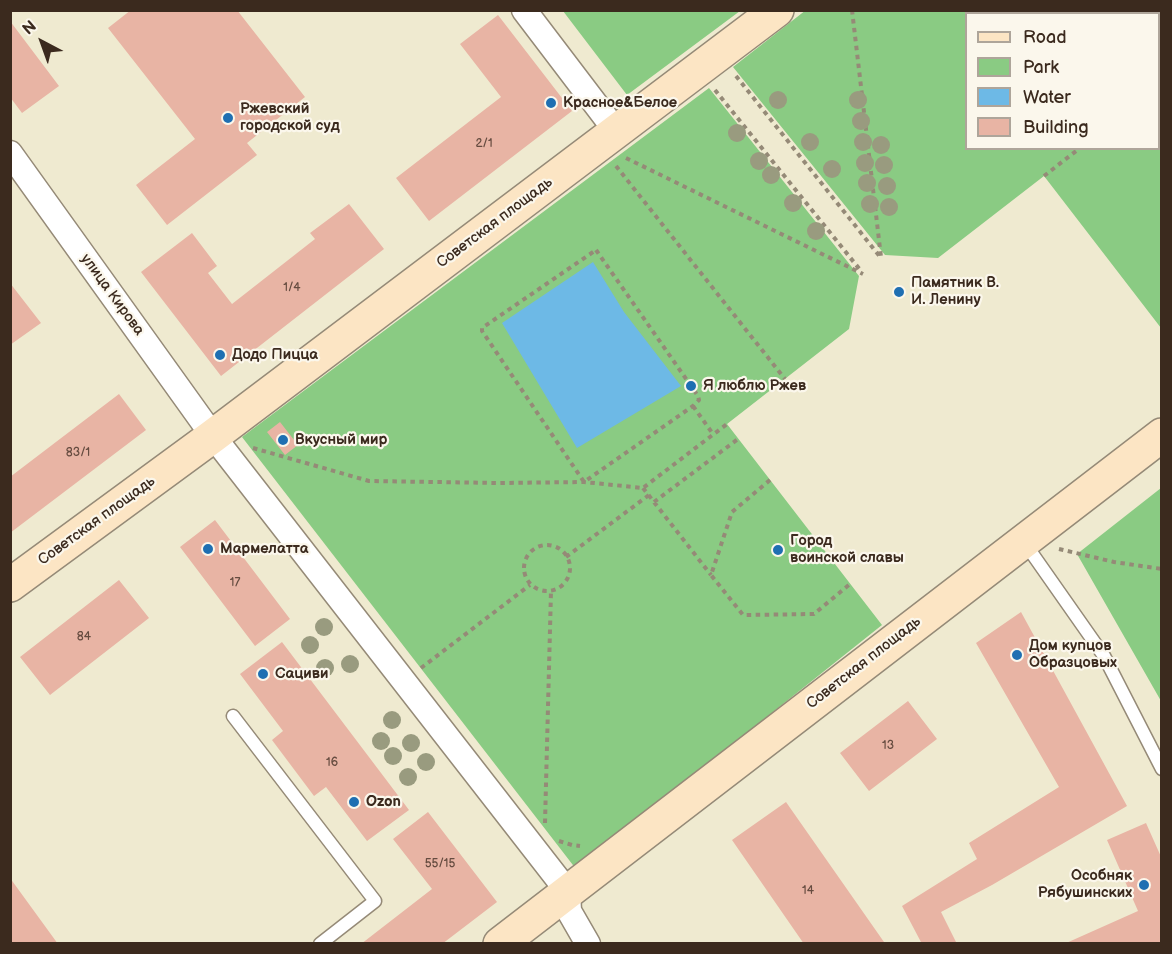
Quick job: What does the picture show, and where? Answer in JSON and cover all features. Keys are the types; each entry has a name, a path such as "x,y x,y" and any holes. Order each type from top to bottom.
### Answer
{"street":[{"path":"524,10 607,138"},
{"name":"Советская площадь","path":"10,585 213,436 777,10"},
{"name":"улица Кирова","path":"10,153 213,436"},
{"name":"Советская площадь","path":"501,944 1161,435"},
{"path":"213,436 568,892 569,911 588,944"}],"lane":[{"path":"1023,540 1104,656 1161,769"},
{"path":"233,716 375,901 320,944"}],"path":[{"path":"709,62 881,258 852,10"},
{"path":"607,138 863,274 709,62"},
{"path":"607,138 785,379"},
{"path":"1044,176 1077,150"},
{"path":"596,250 699,400 584,482 482,328 596,250"},
{"path":"693,406 713,434"},
{"path":"213,436 369,481 584,482 643,488 727,424"},
{"path":"654,502 738,439"},
{"path":"711,575 732,512 770,480"},
{"path":"643,488 743,615 814,614 850,584"},
{"path":"566,557 649,495"},
{"path":"1023,540 1114,562 1161,569"},
{"path":"547,545 562,551 569,564 568,578 564,584 551,591 544,591 530,585 524,571 524,563 533,550 547,545"},
{"path":"415,673 530,585"},
{"path":"545,825 551,591"},
{"path":"554,839 582,846"}],"green space":[{"path":"806,10 1161,11 1161,328 1044,176 938,258 885,255 733,67"},
{"path":"563,11 740,11 627,95"},
{"path":"709,88 859,276 849,329 727,424 882,625 576,869 242,437"},
{"path":"1161,488 1161,701 1077,554"}],"water":[{"path":"593,262 624,312 681,386 577,448 502,323"}],"building":[{"name":"Ржевский городской суд","path":"131,10 237,10 305,97 247,143 257,155 167,225 136,185 195,139 108,28"},
{"path":"498,15 572,111 429,221 396,178 501,97 460,44"},
{"path":"10,21 59,86 22,113 10,97"},
{"path":"349,204 384,249 221,376 141,272 192,233 217,266 208,273 232,304 315,239 310,233"},
{"path":"10,283 41,323 10,345"},
{"path":"119,394 146,430 10,533 10,477"},
{"path":"280,422 298,445 285,455 267,432"},
{"path":"215,520 290,619 255,646 180,547"},
{"path":"119,580 149,618 50,695 20,657"},
{"path":"1021,612 1127,806 941,912 957,944 922,944 902,906 977,859 969,843 1059,787 976,643"},
{"path":"282,642 409,810 367,841 326,787 314,796 272,740 283,731 240,674"},
{"path":"908,701 937,739 869,791 840,753"},
{"path":"786,802 884,942 881,944 804,944 732,840"},
{"path":"428,812 497,902 442,944 361,944 432,889 393,839"},
{"name":"Особняк Рябушинских","path":"1146,823 1162,859 1162,944 1064,944 1138,911 1107,840"},
{"path":"10,878 58,944 10,944"}],"place":[{"name":"Красное&Белое","path":"551,103"},
{"name":"Ржевский городской суд","path":"228,118"},
{"name":"Памятник В. И. Ленину","path":"899,292"},
{"name":"Додо Пицца","path":"220,355"},
{"name":"Я люблю Ржев","path":"691,386"},
{"name":"Вкусный мир","path":"283,440"},
{"name":"Мармелатта","path":"208,549"},
{"name":"Город воинской славы","path":"778,550"},
{"name":"Дом купцов Образцовых","path":"1017,655"},
{"name":"Сациви","path":"263,674"},
{"name":"Ozon","path":"354,802"},
{"name":"Особняк Рябушинских","path":"1144,885"}]}
